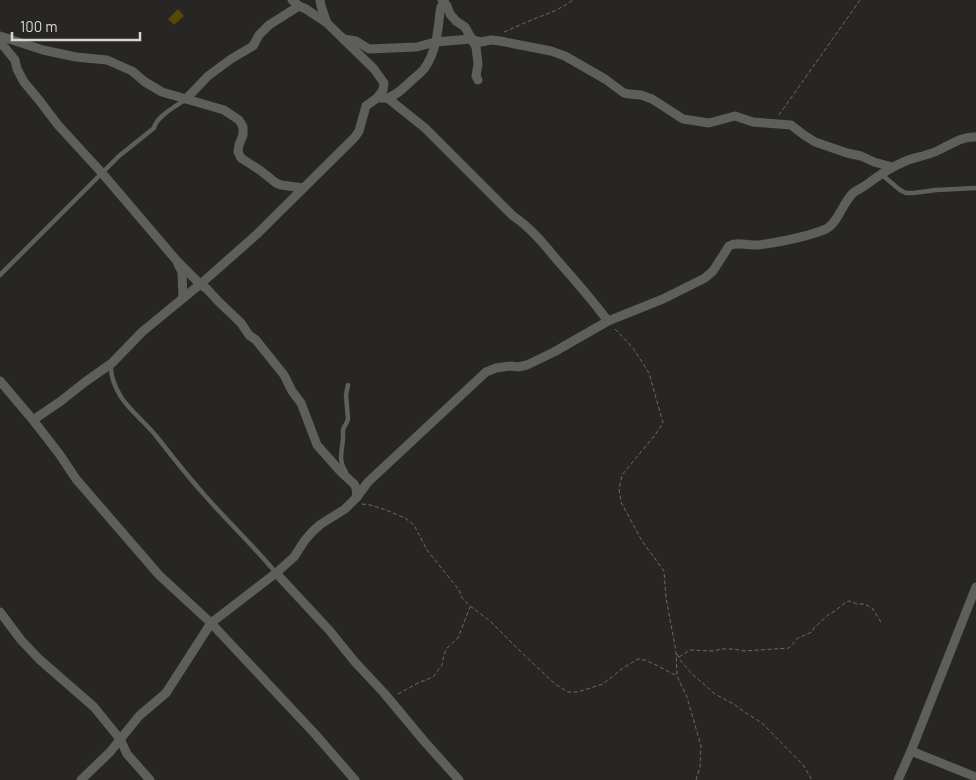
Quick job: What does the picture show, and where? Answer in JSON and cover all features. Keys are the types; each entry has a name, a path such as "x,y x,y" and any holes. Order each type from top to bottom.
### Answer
{"street":[{"path":"320,0 327,23"},
{"path":"443,2 456,21 465,27 473,41 478,55 476,76 478,80"},
{"path":"377,98 387,98 397,94 424,69 436,42 443,2"},
{"path":"34,420 112,363 142,332 256,235 355,137 366,106 377,98 383,90 384,83 374,69 327,23 295,3 259,34 253,46 208,76 186,99"},
{"path":"0,36 43,50 76,57 107,60 132,71 144,82 162,92 224,110 239,120 244,128 238,152 241,158 276,183 303,188"},
{"path":"344,39 356,41 369,49 417,47 436,42 471,40 481,42 491,40 551,51 564,56 624,92 652,99 682,119 709,123 735,116 753,122 791,125 814,142 892,167"},
{"path":"0,42 15,60 17,69 24,82 53,119 177,261 241,323 284,375 292,392 301,403 317,445 356,488 353,500"},
{"path":"387,98 425,128 513,216 522,221 593,301 608,321"},
{"path":"81,780 110,752 139,716 166,693 211,623 294,557 304,540 313,531 345,508 368,482 486,372 496,368 527,365 608,321 663,299 705,278 713,271 729,246 733,244 756,245 769,243 811,234 826,228 832,225 842,207 853,194 892,167 934,152 961,139 976,137"},
{"path":"177,261 182,272 183,298"},
{"path":"0,381 34,420 76,479 159,575 211,623 315,734 355,780"},
{"path":"276,573 329,630 459,780"},
{"path":"898,780 911,752 976,586"},
{"path":"0,612 21,640 39,659 94,707 120,738 127,754 150,780"},
{"path":"110,752 127,754"},
{"path":"911,752 976,777"}],"lane":[{"path":"0,275 119,156 154,128 155,123 160,117 186,99"},
{"path":"881,174 906,193 976,188"},
{"path":"112,363 112,375 118,392 126,404 157,437 201,491 276,573"},
{"path":"348,385 346,395 348,419 342,431 343,440 340,459 343,469 350,480"}],"path":[{"path":"504,32 547,15 573,0"},
{"path":"773,124 860,0"},
{"path":"608,321 632,348 649,373 663,423 622,475 619,489 621,502 642,541 664,571 666,598 676,651 677,676 687,698 701,746 700,767 696,780"},
{"path":"353,500 386,510 405,518 414,525 427,550 459,590 462,598 490,621 555,684 568,692 578,692 603,684 638,659 645,660 677,676"},
{"path":"679,657 690,650 727,649 744,651 788,648 798,638 812,632 828,615 849,601 865,604 873,609 882,624"},
{"path":"390,700 399,693 433,677 442,665 446,648 458,638 470,606"},
{"path":"676,651 692,674 715,694 762,723 803,765 812,780"}],"building":[{"path":"178,9 184,16 174,25 168,19"}]}
